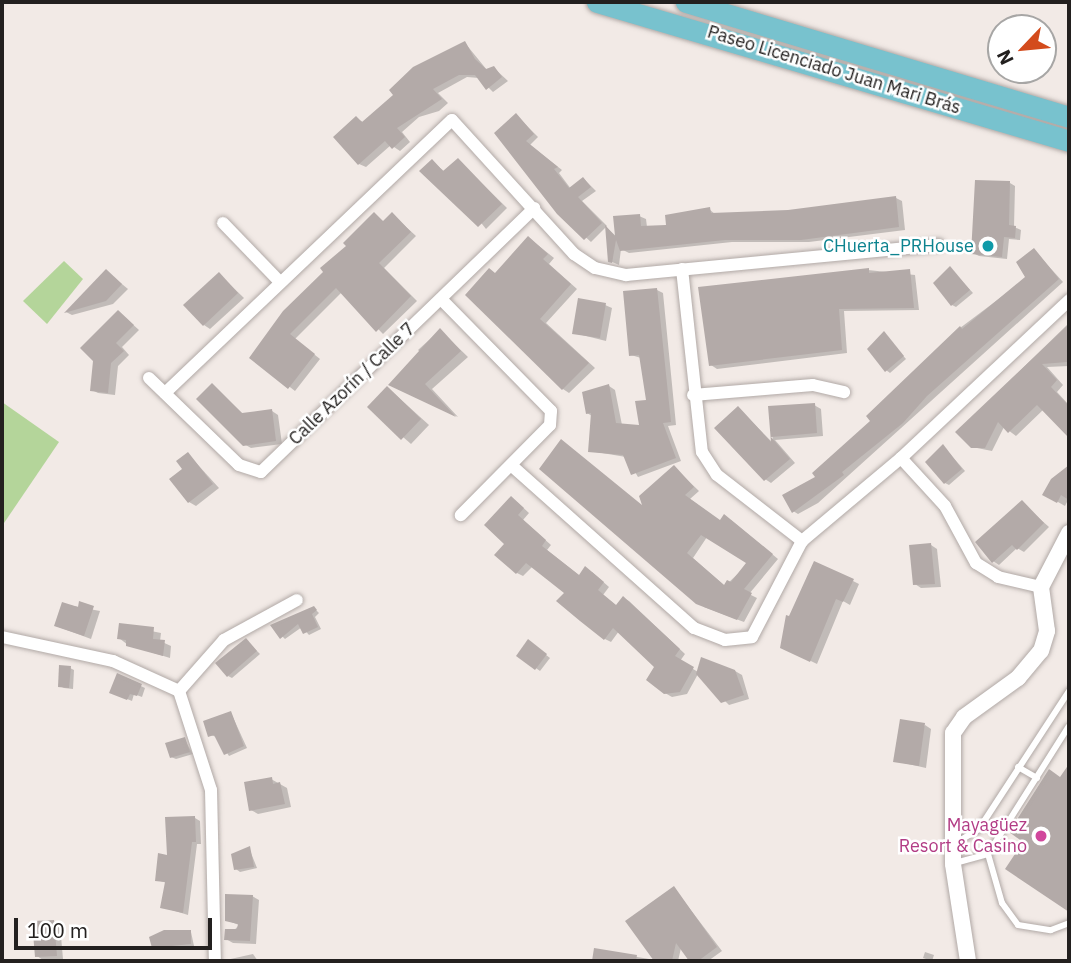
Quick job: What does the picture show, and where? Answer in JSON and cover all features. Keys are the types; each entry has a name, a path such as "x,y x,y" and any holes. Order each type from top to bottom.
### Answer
{"main road":[{"name":"Paseo Licenciado Juan Mari Brás","path":"597,2 1069,141"},
{"name":"Paseo Licenciado Juan Mari Brás","path":"685,2 1069,117"}],"street":[{"path":"165,393 452,120 574,254 595,268 626,275 939,245"},
{"name":"Calle Azorín / Calle 7","path":"149,378 239,465 261,472 534,208"},
{"path":"223,223 280,282"},
{"path":"682,270 698,441 709,464 803,541"},
{"path":"441,299 551,411 550,425 461,515"},
{"path":"511,465 694,628 725,640 752,636 803,541 901,458 1069,300"},
{"path":"693,395 813,385 844,393"},
{"path":"901,458 945,506 976,563 998,577 1041,587"},
{"path":"968,961 953,864 953,733 964,717 1018,678 1041,651 1047,631 1041,587 1069,533"},
{"path":"179,691 224,640 297,600"},
{"path":"2,637 113,661 179,691 211,790 215,961"}],"lane":[{"path":"953,845 970,838 982,823 1068,698"},
{"path":"953,864 988,854 1069,726"},
{"path":"1018,767 1037,778"},
{"path":"982,823 1000,834"},
{"path":"988,854 1002,903 1018,925 1051,930 1069,923"}],"green space":[{"path":"64,261 83,279 47,324 23,301"},
{"path":"2,402 59,442 2,526"}],"building":[{"path":"465,41 475,59 486,69 494,66 502,77 486,90 475,75 459,75 433,89 442,99 397,128 405,137 392,149 385,141 358,165 333,137 356,116 362,122 393,95 389,90 413,67"},
{"path":"516,113 534,134 526,141 558,167 554,169 569,188 583,177 591,187 578,197 602,223 584,240 557,214 494,133"},
{"path":"458,158 502,204 478,227 419,171 432,159 443,171"},
{"path":"975,180 1010,181 1009,225 1016,226 1015,238 1004,237 1002,257 971,254"},
{"path":"896,196 899,227 801,240 725,240 620,251 616,240 612,263 608,262 605,225 615,236 613,216 640,214 641,226 666,225 665,215 710,207 711,213 788,210"},
{"path":"374,212 383,221 392,212 411,232 379,263 411,296 376,332 336,288 290,334 315,354 288,389 249,358 283,311 323,272 320,268 346,246 343,243"},
{"path":"528,236 548,254 543,259 571,284 540,319 589,363 562,390 465,295 489,268 495,273"},
{"path":"1034,248 1059,279 927,396 903,423 842,472 844,475 792,513 782,495 815,477 812,473 870,421 866,416 960,326 962,329 1025,277 1016,262"},
{"path":"950,266 970,290 951,306 933,283"},
{"path":"869,268 869,273 910,269 914,308 839,309 842,350 709,366 698,287"},
{"path":"106,269 122,284 106,301 64,313"},
{"path":"219,272 238,293 203,326 183,305"},
{"path":"657,288 671,422 663,423 676,458 631,475 623,455 588,452 591,413 586,414 582,392 609,384 616,423 639,425 635,401 646,400 639,355 629,356 623,291"},
{"path":"578,298 606,303 600,338 572,334"},
{"path":"118,310 134,325 116,343 124,351 111,363 108,393 90,391 93,361 80,348"},
{"path":"1069,324 1067,362 1042,364 1057,380 1051,387 1069,406 1069,438 1037,405 1008,433 998,422 985,448 971,448 955,432"},
{"path":"440,328 461,351 425,384 456,417 388,385"},
{"path":"884,331 904,356 885,372 867,349"},
{"path":"212,383 242,413 272,409 276,441 243,446 196,399"},
{"path":"387,386 421,419 401,440 367,407"},
{"path":"815,403 817,433 771,437 790,459 764,481 714,428 738,406 771,442 768,406"},
{"path":"561,439 642,505 639,496 674,465 694,487 685,495 720,520 724,514 773,554 744,589 752,593 737,620 696,604 539,469","holes":["701,535 746,563 731,582 727,580 724,585 687,553"]},
{"path":"943,444 962,469 944,484 925,462"},
{"path":"188,452 213,484 188,503 169,479 182,469 176,461"},
{"path":"1069,465 1069,500 1061,495 1057,503 1042,495 1051,479"},
{"path":"511,496 524,508 518,515 546,540 542,546 579,575 585,566 604,582 598,590 616,605 623,596 680,649 675,656 694,667 680,692 664,694 646,680 654,667 613,628 604,640 580,621 556,601 564,593 526,563 516,574 494,555 504,544 484,525"},
{"path":"1022,500 1044,523 1017,550 1012,545 992,563 975,542"},
{"path":"931,543 935,584 913,585 909,545"},
{"path":"814,561 854,579 843,602 836,599 810,662 780,648 786,615 789,616"},
{"path":"79,601 94,606 84,636 54,626 62,602 78,607"},
{"path":"314,606 317,610 312,614 318,627 303,634 298,624 280,639 270,625"},
{"path":"119,623 154,627 153,639 165,640 163,656 126,646 126,640 117,639"},
{"path":"246,638 257,651 227,677 215,663"},
{"path":"528,639 547,654 535,670 516,656"},
{"path":"701,657 735,670 744,695 721,703 696,674"},
{"path":"59,665 71,666 69,688 58,687"},
{"path":"117,673 142,684 137,696 130,694 127,700 109,693"},
{"path":"231,711 244,746 224,755 214,735 208,737 203,721"},
{"path":"900,719 925,723 919,766 893,762"},
{"path":"185,737 190,752 170,758 165,743"},
{"name":"Mayagüez Resort & Casino","path":"1069,764 1069,912 1005,869 1023,842 1009,832 1049,769 1060,777"},
{"path":"272,777 273,784 280,782 285,804 249,811 244,782"},
{"path":"195,816 196,842 192,842 183,913 160,908 165,882 155,881 158,853 167,855 165,817"},
{"path":"250,846 254,867 234,870 231,854"},
{"path":"674,886 717,947 698,961 689,961 676,943 672,961 654,961 625,921"},
{"path":"225,894 253,895 250,941 224,940 225,929 237,929 238,924 225,921"},
{"path":"54,920 57,956 35,957 32,921"},
{"path":"164,930 191,930 191,944 152,948 149,937"},
{"path":"594,948 637,955 636,961 592,961"}],"place":[{"name":"CHuerta_PRHouse","path":"988,246"},
{"name":"Mayagüez Resort & Casino","path":"1041,836"}]}
